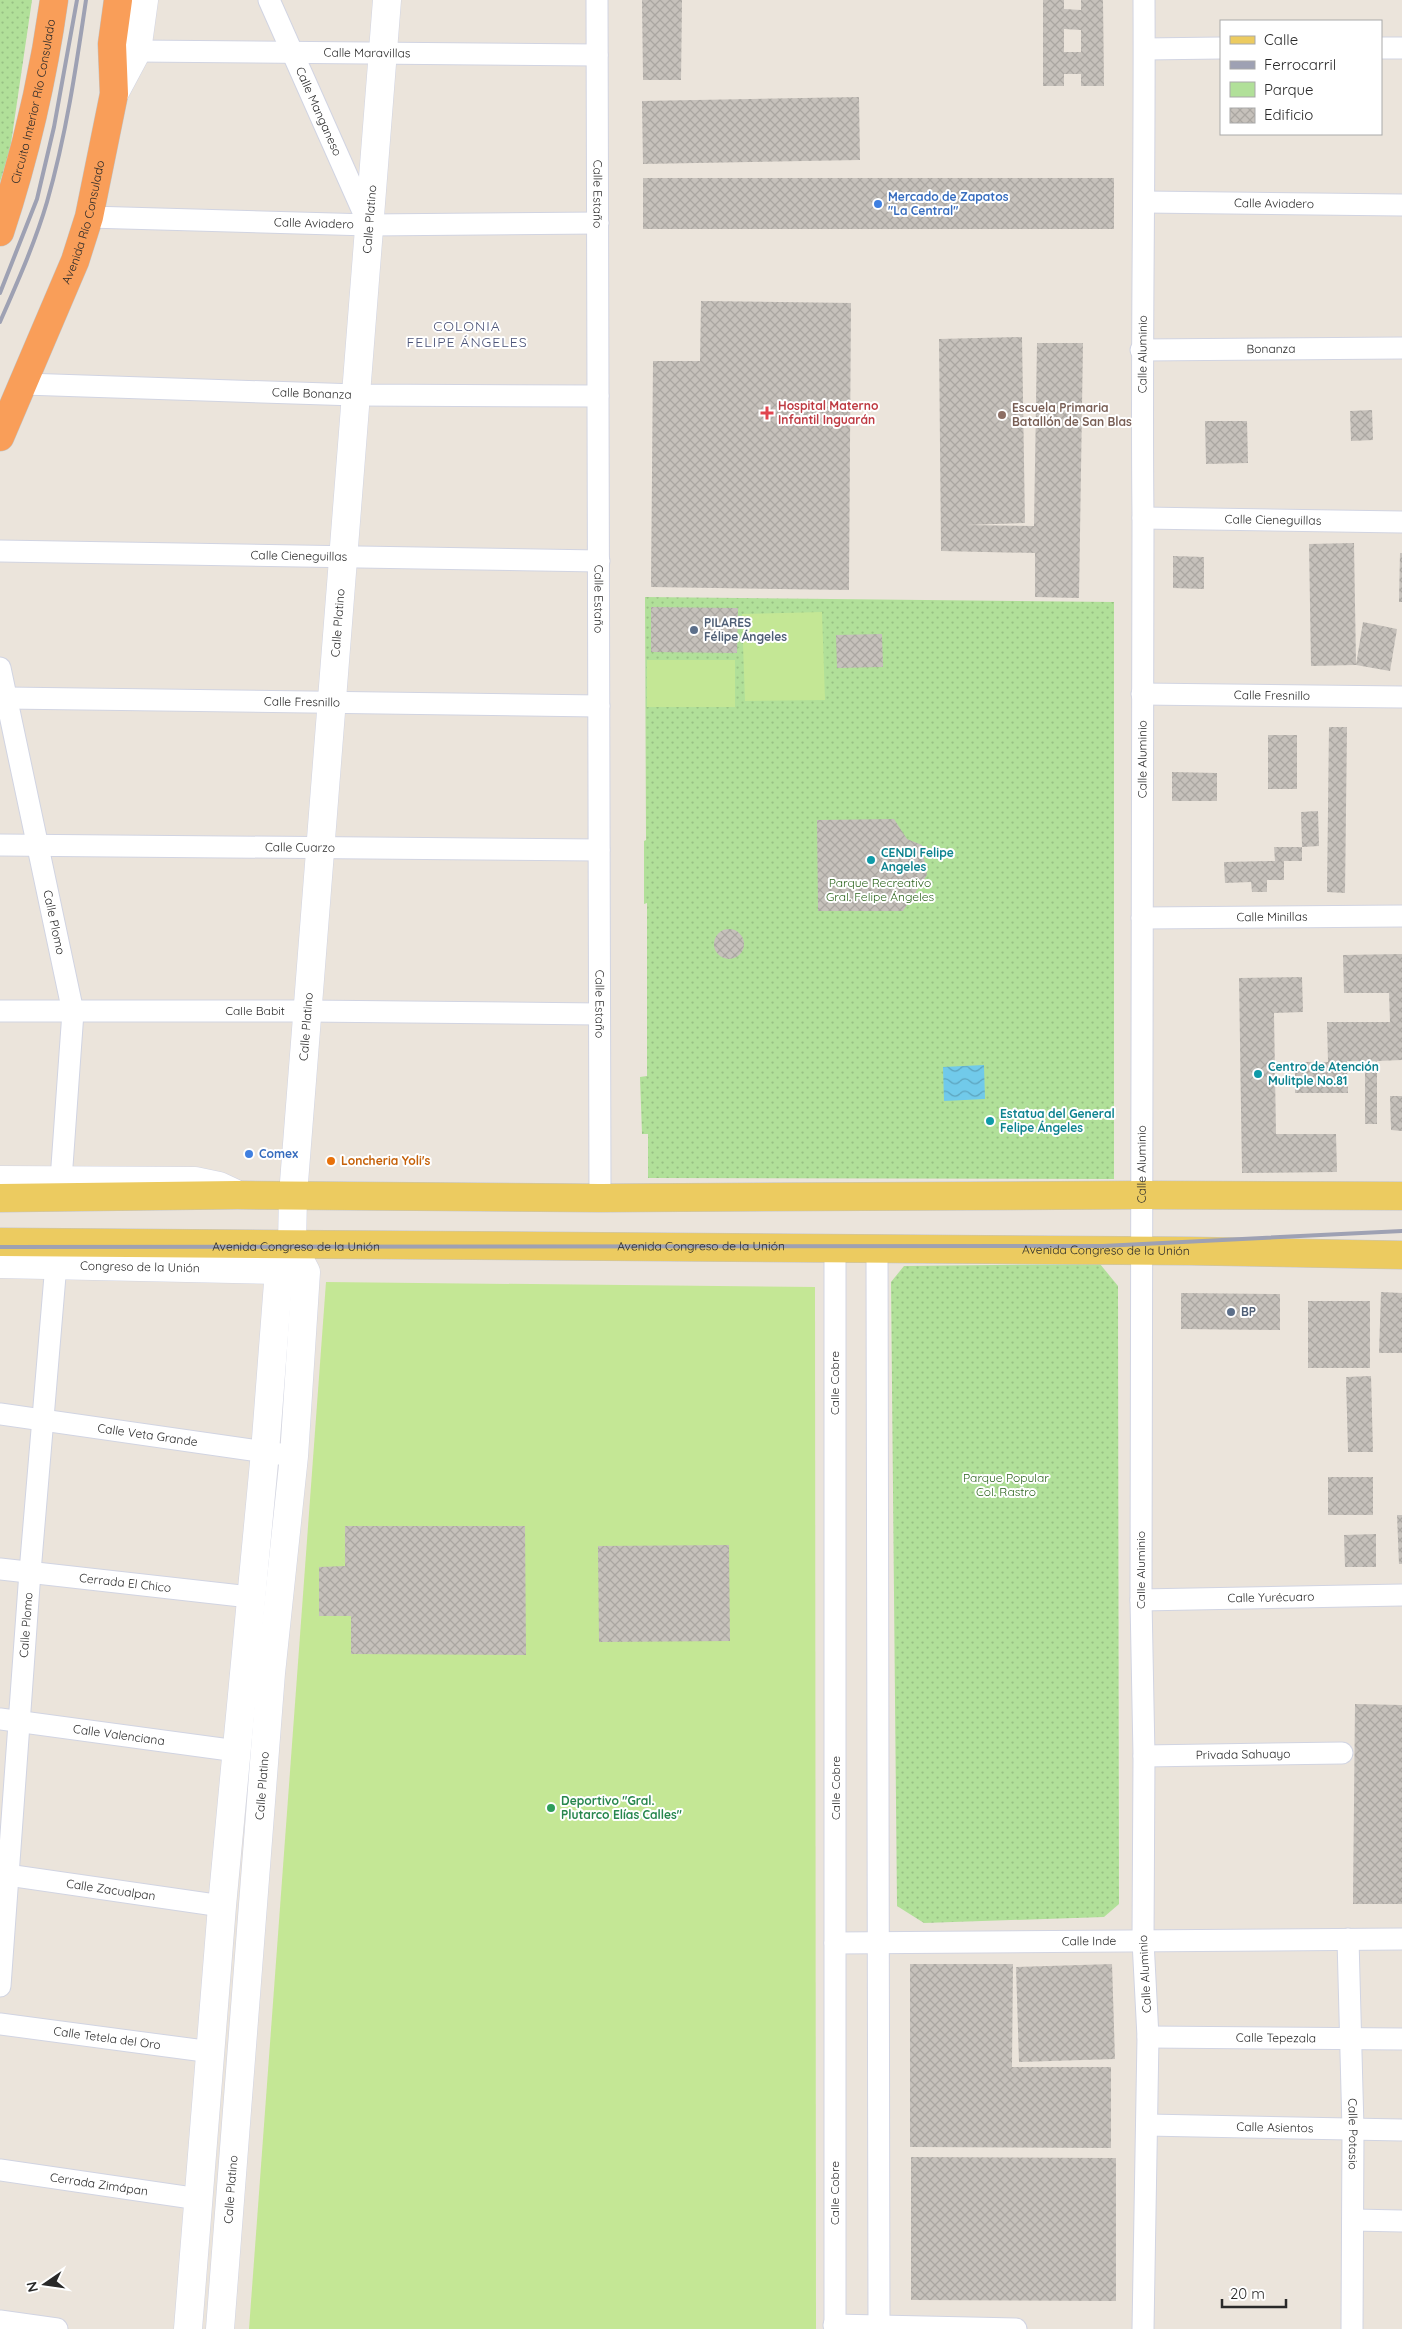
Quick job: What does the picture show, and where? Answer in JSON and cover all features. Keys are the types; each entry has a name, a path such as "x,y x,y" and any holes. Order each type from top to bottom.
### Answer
{"highway":[{"name":"Circuito Interior Río Consulado","path":"0,232 16,186 28,136 49,36 54,0"},
{"path":"114,94 112,44 118,0"},
{"name":"Avenida Río Consulado","path":"0,437 24,384 74,261 89,217 114,94"}],"main road":[{"path":"0,1198 237,1195 600,1198 1142,1195 1402,1196"},
{"name":"Avenida Congreso de la Unión","path":"0,1242 1143,1250 1402,1255"}],"street":[{"name":"Avenida Río Consulado","path":"114,94 137,51 144,0"},
{"name":"Calle Manganeso","path":"269,0 369,225"},
{"name":"Calle Platino","path":"188,2329 212,2052 222,1906 265,1452 279,1270 292,1245 293,1195 387,0"},
{"name":"Calle Estaño","path":"597,0 600,1198"},
{"name":"Calle Aluminio","path":"1143,2329 1148,2125 1148,2037 1143,1940 1144,1756 1141,1600 1143,518 1141,350 1145,202 1144,0"},
{"path":"1144,49 1220,48"},
{"path":"1382,48 1402,48"},
{"name":"Calle Maravillas","path":"137,51 598,55"},
{"name":"Calle Aviadero","path":"1145,202 1402,206"},
{"name":"Calle Aviadero","path":"89,217 369,225 598,223"},
{"name":"Bonanza","path":"1141,350 1402,348"},
{"name":"Calle Bonanza","path":"24,384 356,395 598,396"},
{"name":"Calle Cieneguillas","path":"1143,518 1402,522"},
{"name":"Calle Cieneguillas","path":"0,551 599,561"},
{"name":"Calle Plomo","path":"0,668 73,1012 61,1180"},
{"name":"Calle Fresnillo","path":"1142,694 1402,697"},
{"name":"Calle Fresnillo","path":"6,698 599,706"},
{"name":"Calle Cuarzo","path":"0,845 599,850"},
{"name":"Calle Minillas","path":"1142,918 1402,916"},
{"name":"Calle Babit","path":"0,1011 308,1011 599,1014"},
{"path":"0,1180 195,1181 219,1186 237,1195"},
{"name":"Calle Platino","path":"220,2329 271,1673 294,1456 306,1272 292,1245"},
{"path":"0,1255 219,1255 292,1245"},
{"name":"Calle Cobre","path":"834,2327 835,1248"},
{"path":"877,1248 879,2327"},
{"name":"Congreso de la Unión","path":"0,1264 279,1270"},
{"name":"Calle Plomo","path":"0,1986 10,1721 30,1572 56,1264"},
{"name":"Calle Veta Grande","path":"0,1414 294,1456"},
{"name":"Cerrada El Chico","path":"0,1569 250,1597"},
{"name":"Calle Yurécuaro","path":"1141,1600 1402,1595"},
{"name":"Calle Valenciana","path":"10,1721 237,1751"},
{"name":"Privada Sahuayo","path":"1144,1756 1342,1752"},
{"name":"Calle Zacualpan","path":"4,1874 222,1906"},
{"name":"Calle Potasio","path":"1348,1939 1353,2130 1352,2329"},
{"name":"Calle Inde","path":"835,1943 1402,1939"},
{"name":"Calle Tetela del Oro","path":"0,2024 212,2052"},
{"name":"Calle Tepezala","path":"1148,2037 1402,2039"},
{"name":"Calle Asientos","path":"1148,2125 1402,2130"},
{"name":"Cerrada Zimápan","path":"0,2170 199,2199"},
{"path":"1353,2220 1402,2221"},
{"path":"0,2321 57,2329"},
{"path":"834,2327 1016,2329"}],"green space":[{"path":"0,0 32,0 10,150 0,182"},
{"name":"Parque Recreativo Gral. Felipe Ángeles","path":"645,597 1114,602 1114,1179 648,1178 648,1134 642,1134 640,1077 647,1076 647,903 644,904 644,841 646,840"},
{"path":"822,612 825,700 745,701 742,614"},
{"path":"647,660 735,660 735,707 647,707"},
{"name":"Parque Popular Col. Rastro","path":"1100,1264 1118,1286 1119,1904 1104,1917 924,1923 897,1906 891,1282 904,1266"},
{"name":"Deportivo \"Gral. Plutarco Elías Calles\"","path":"326,1282 815,1287 816,2329 249,2329"}],"water":[{"path":"984,1065 985,1099 944,1101 943,1067"}],"building":[{"path":"642,0 682,0 681,80 643,80"},
{"path":"1043,0 1064,0 1064,9 1081,10 1081,0 1103,0 1104,86 1081,86 1081,74 1064,74 1064,86 1043,86","holes":["1064,29 1081,30 1081,52 1064,52"]},
{"path":"859,97 860,160 643,164 642,101"},
{"name":"Mercado de Zapatos \"La Central\"","path":"643,178 1114,178 1114,229 643,229"},
{"name":"Hospital Materno Infantil Inguarán","path":"701,301 851,303 849,590 651,587 653,361 700,361"},
{"path":"1022,337 1025,523 966,525 1034,526 1037,343 1083,343 1079,598 1035,597 1035,553 941,551 939,339"},
{"path":"1372,410 1373,440 1351,441 1350,411"},
{"path":"1205,421 1247,421 1248,463 1206,464"},
{"path":"1354,543 1356,665 1311,666 1309,544"},
{"path":"1400,553 1402,553 1402,602 1399,602"},
{"path":"1173,556 1204,557 1204,589 1173,588"},
{"name":"PILARES Félipe Ángeles","path":"651,607 738,608 737,653 651,652"},
{"path":"1363,622 1397,629 1390,671 1356,665"},
{"path":"882,634 883,667 837,668 836,635"},
{"path":"1329,727 1347,727 1345,893 1327,892"},
{"path":"1268,735 1297,735 1297,789 1268,789"},
{"path":"1172,772 1217,773 1217,801 1172,801"},
{"path":"1318,811 1319,846 1302,847 1301,812"},
{"name":"CENDI Felipe Angeles","path":"894,819 907,839 922,845 927,875 903,911 818,911 817,820"},
{"path":"1274,847 1302,847 1302,861 1284,861 1284,880 1267,880 1267,892 1252,892 1251,882 1225,883 1224,862 1275,861"},
{"path":"729,929 739,934 744,944 739,954 729,959 719,954 714,944 719,934"},
{"path":"1402,954 1402,1060 1347,1061 1348,1093 1295,1093 1295,1062 1328,1062 1327,1022 1390,1022 1389,993 1344,993 1343,955"},
{"name":"Centro de Atención Mulitple No.81","path":"1302,977 1303,1012 1274,1013 1276,1134 1336,1134 1337,1172 1242,1173 1239,978"},
{"path":"1377,1061 1377,1124 1365,1124 1365,1066"},
{"path":"1390,1096 1402,1096 1402,1131 1391,1130"},
{"path":"1381,1292 1402,1293 1402,1353 1379,1353"},
{"name":"BP","path":"1181,1293 1280,1294 1280,1330 1181,1329"},
{"path":"1308,1301 1370,1301 1370,1368 1308,1368"},
{"path":"1371,1376 1373,1452 1348,1452 1346,1377"},
{"path":"1328,1477 1373,1477 1373,1515 1328,1515"},
{"path":"1397,1515 1402,1515 1402,1564 1399,1564"},
{"path":"345,1526 525,1526 526,1655 351,1654 351,1616 319,1616 319,1567 345,1566"},
{"path":"1376,1534 1376,1567 1345,1567 1344,1535"},
{"path":"729,1545 730,1641 599,1642 598,1546"},
{"path":"1355,1704 1402,1705 1402,1904 1353,1904"},
{"path":"910,1964 1013,1964 1012,2067 1111,2067 1111,2148 910,2147"},
{"path":"1112,1964 1115,2059 1019,2062 1016,1967"},
{"path":"911,2157 1116,2158 1116,2301 911,2300"}],"railway":[{"path":"0,293 37,199 54,127 77,0"},
{"path":"0,322 37,233 54,177 70,102 86,0"},
{"path":"0,1247 1103,1246 1402,1231"}],"place":[{"name":"Mercado de Zapatos \"La Central\"","path":"878,204"},
{"name":"Hospital Materno Infantil Inguarán","path":"767,413"},
{"name":"Escuela Primaria Batallón de San Blas","path":"1002,415"},
{"name":"PILARES Félipe Ángeles","path":"694,630"},
{"name":"CENDI Felipe Angeles","path":"871,860"},
{"name":"Centro de Atención Mulitple No.81","path":"1258,1074"},
{"name":"Estatua del General Felipe Ángeles","path":"990,1121"},
{"name":"Comex","path":"249,1154"},
{"name":"Loncheria Yoli's","path":"331,1161"},
{"name":"BP","path":"1231,1312"},
{"name":"Deportivo \"Gral. Plutarco Elías Calles\"","path":"551,1808"}],"district":[{"name":"COLONIA FELIPE ÁNGELES","path":"467,334"}]}
